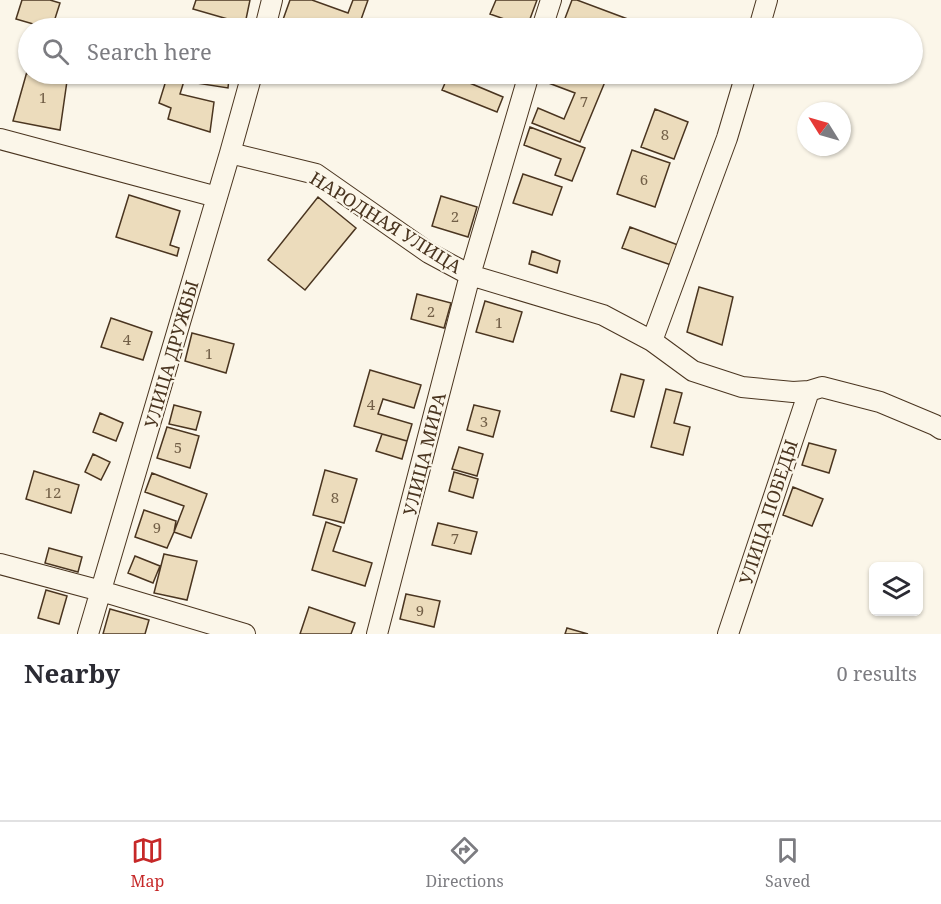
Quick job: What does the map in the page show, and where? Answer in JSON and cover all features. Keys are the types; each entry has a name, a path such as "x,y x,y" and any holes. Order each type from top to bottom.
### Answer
{"street":[{"path":"268,18 272,0"},
{"path":"546,18 551,0"},
{"path":"762,18 767,0"},
{"name":"УЛИЦА ДРУЖБЫ","path":"88,634 249,84"},
{"name":"УЛИЦА МИРА","path":"377,634 470,275 526,84"},
{"path":"652,341 728,138 743,84"},
{"path":"0,139 217,197"},
{"name":"НАРОДНАЯ УЛИЦА","path":"230,153 316,174 429,253 470,275 603,315 652,341 693,371 742,387 793,392 822,387 880,402 935,424 941,429"},
{"name":"УЛИЦА ПОБЕДЫ","path":"728,634 809,391"},
{"path":"0,564 245,634"}],"building":[{"path":"22,0 50,0 60,3 55,18 16,19"},
{"path":"196,0 250,0 246,18 224,18 193,9"},
{"path":"290,0 312,0 348,13 353,0 368,0 362,18 284,18"},
{"path":"496,0 537,0 530,18 501,18 490,14"},
{"path":"572,0 577,0 625,18 565,18"},
{"path":"23,84 67,84 60,130 13,121"},
{"path":"165,84 183,84 180,94 214,102 210,132 168,119 171,108 159,103"},
{"path":"203,84 228,84 228,88"},
{"path":"445,84 472,84 503,97 497,112 442,90"},
{"path":"551,84 604,84 580,142 532,123 538,108 564,119 575,93"},
{"path":"655,109 688,122 674,159 641,147"},
{"path":"530,127 585,148 572,181 555,175 561,159 524,145"},
{"path":"632,150 670,163 655,207 617,194"},
{"path":"523,174 562,187 552,215 513,203"},
{"path":"129,195 180,211 170,245 179,248 177,256 116,237"},
{"path":"441,196 477,207 468,237 432,226"},
{"path":"318,197 356,228 305,290 268,260"},
{"path":"630,227 678,245 671,265 622,248"},
{"path":"532,251 560,261 557,273 529,264"},
{"path":"699,287 733,297 722,345 687,332"},
{"path":"417,294 451,303 444,328 411,319"},
{"path":"485,301 522,312 513,342 476,332"},
{"path":"111,318 152,332 143,360 101,347"},
{"path":"192,333 234,344 226,373 185,361"},
{"path":"370,370 421,385 414,408 383,399 378,414 412,424 407,441 354,426"},
{"path":"621,374 644,380 634,417 611,411"},
{"path":"666,389 682,393 674,423 690,427 683,455 651,447"},
{"path":"174,405 201,412 196,430 169,424"},
{"path":"474,405 500,411 493,437 467,430"},
{"path":"100,413 123,423 116,441 93,432"},
{"path":"167,427 199,436 190,468 157,458"},
{"path":"382,434 407,441 402,459 376,451"},
{"path":"809,443 836,450 829,473 802,465"},
{"path":"459,447 483,454 477,476 452,469"},
{"path":"93,454 110,462 101,480 85,472"},
{"path":"325,470 357,479 344,523 313,515"},
{"path":"34,471 79,485 71,513 26,499"},
{"path":"454,472 478,479 473,498 449,491"},
{"path":"152,473 207,494 191,538 174,532 184,506 145,492"},
{"path":"793,487 823,499 812,526 783,515"},
{"path":"144,510 176,521 167,548 135,537"},
{"path":"326,522 341,527 333,551 372,563 365,586 312,570"},
{"path":"438,523 477,532 471,554 432,545"},
{"path":"49,548 82,557 78,572 45,563"},
{"path":"164,554 197,561 187,600 154,593"},
{"path":"135,556 160,566 153,583 128,573"},
{"path":"46,590 67,596 59,624 38,618"},
{"path":"406,594 440,601 434,627 400,619"},
{"path":"309,607 355,623 351,634 300,634"},
{"path":"110,609 149,620 145,634 103,634"},
{"path":"567,628 588,634 565,634"}]}
